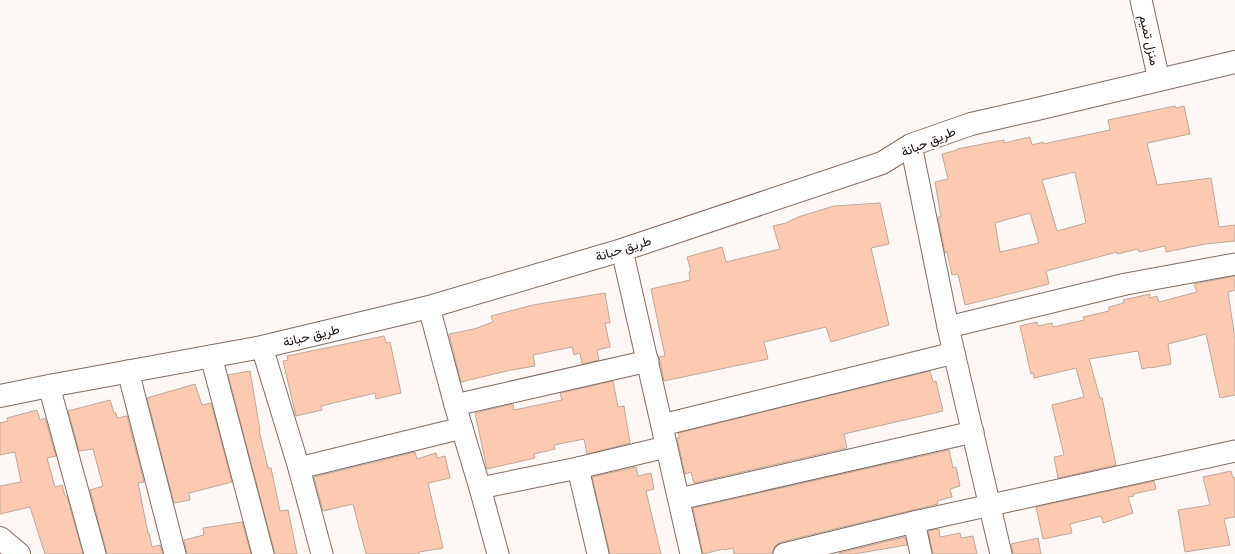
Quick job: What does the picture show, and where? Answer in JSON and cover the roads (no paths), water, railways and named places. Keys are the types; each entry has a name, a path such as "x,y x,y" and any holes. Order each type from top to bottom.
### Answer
{"street":[{"name":"منزل تميم","path":"1141,0 1159,80"},
{"name":"طريق حبانة","path":"0,396 262,347 428,306 622,250 882,163 911,145 970,124 1235,62"},
{"path":"911,145 948,327 1001,554"},
{"path":"622,250 691,554"},
{"path":"948,327 1126,284 1235,264"},
{"path":"428,306 498,554"},
{"path":"262,347 300,468 322,554"},
{"path":"662,425 954,353"},
{"path":"211,356 263,554"},
{"path":"455,405 648,361"},
{"path":"128,371 175,554"},
{"path":"49,386 95,554"},
{"path":"300,468 462,428"},
{"path":"679,499 973,432"},
{"path":"480,488 578,468 666,447"},
{"path":"784,554 835,548 914,522 1235,451"},
{"path":"578,468 598,554"},
{"path":"914,522 921,554"},
{"path":"0,538 19,554"}]}
